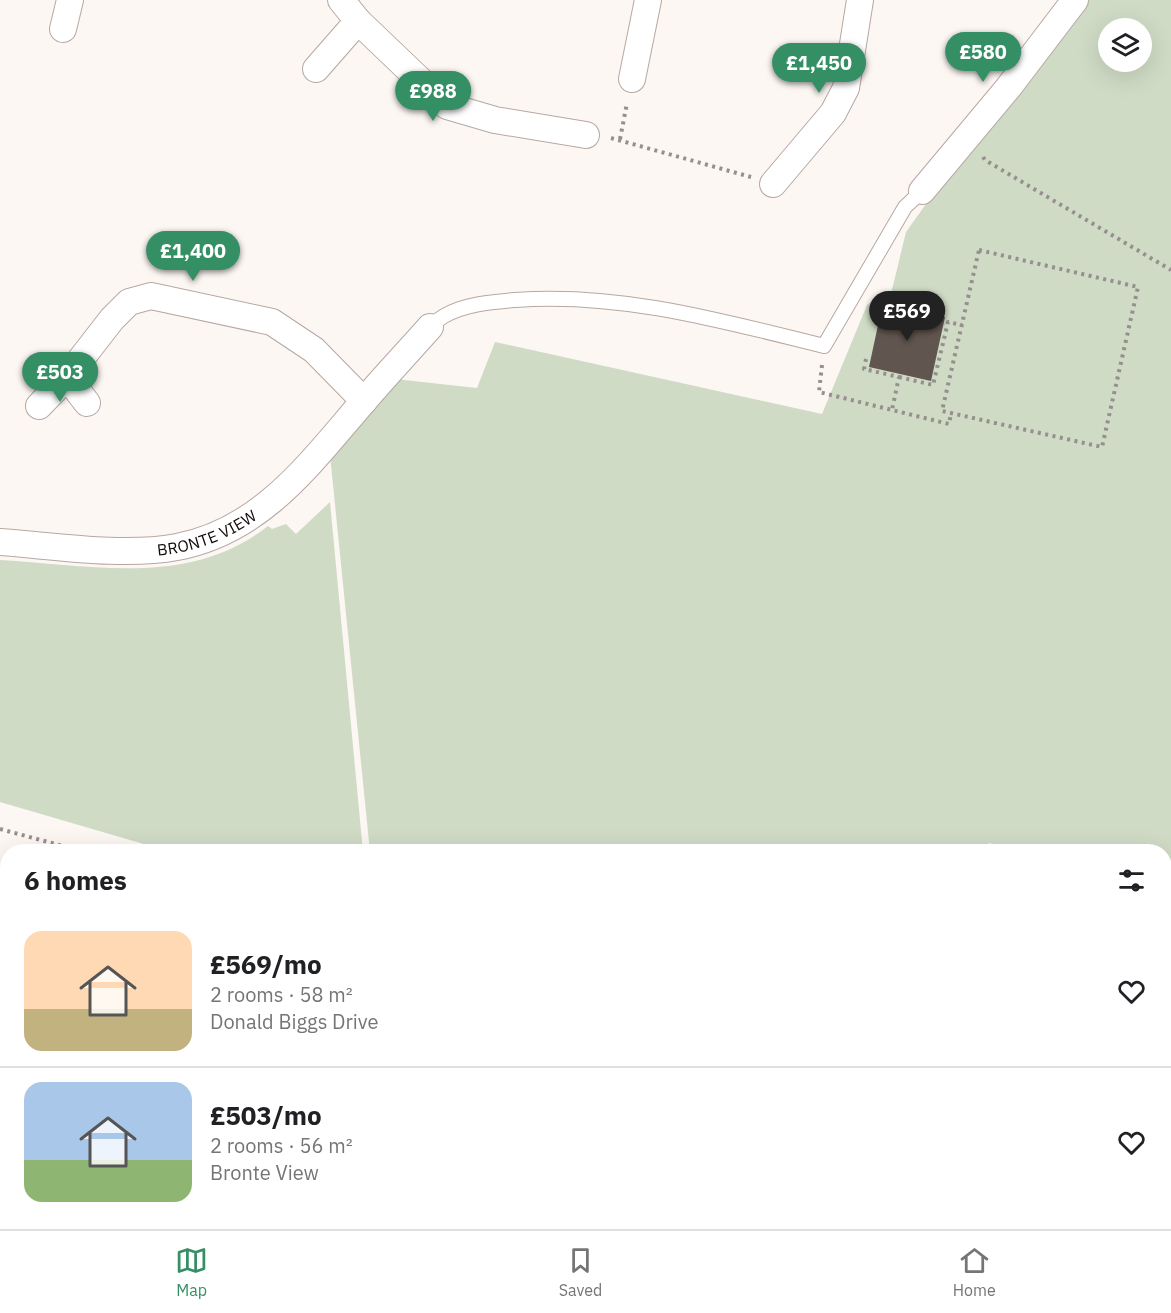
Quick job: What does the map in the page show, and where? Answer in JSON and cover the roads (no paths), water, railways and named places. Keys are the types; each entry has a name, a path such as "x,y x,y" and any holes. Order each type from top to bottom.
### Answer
{"street":[{"path":"63,29 70,0"},
{"path":"341,0 358,21 447,106 495,120 586,135"},
{"path":"632,79 648,0"},
{"path":"773,184 833,113 846,88 860,0"},
{"path":"922,191 1008,88 1075,0"},
{"path":"316,69 358,21"},
{"path":"39,406 129,302 151,296 272,322 314,351 364,401"},
{"name":"BRONTE VIEW","path":"0,542 150,550 178,547 210,538 240,524 266,507 304,471 430,327"},
{"path":"67,376 87,404"}],"lane":[{"path":"430,327 443,316 462,308 488,302 553,297 608,301 713,319 824,346 905,207 922,191"}]}
